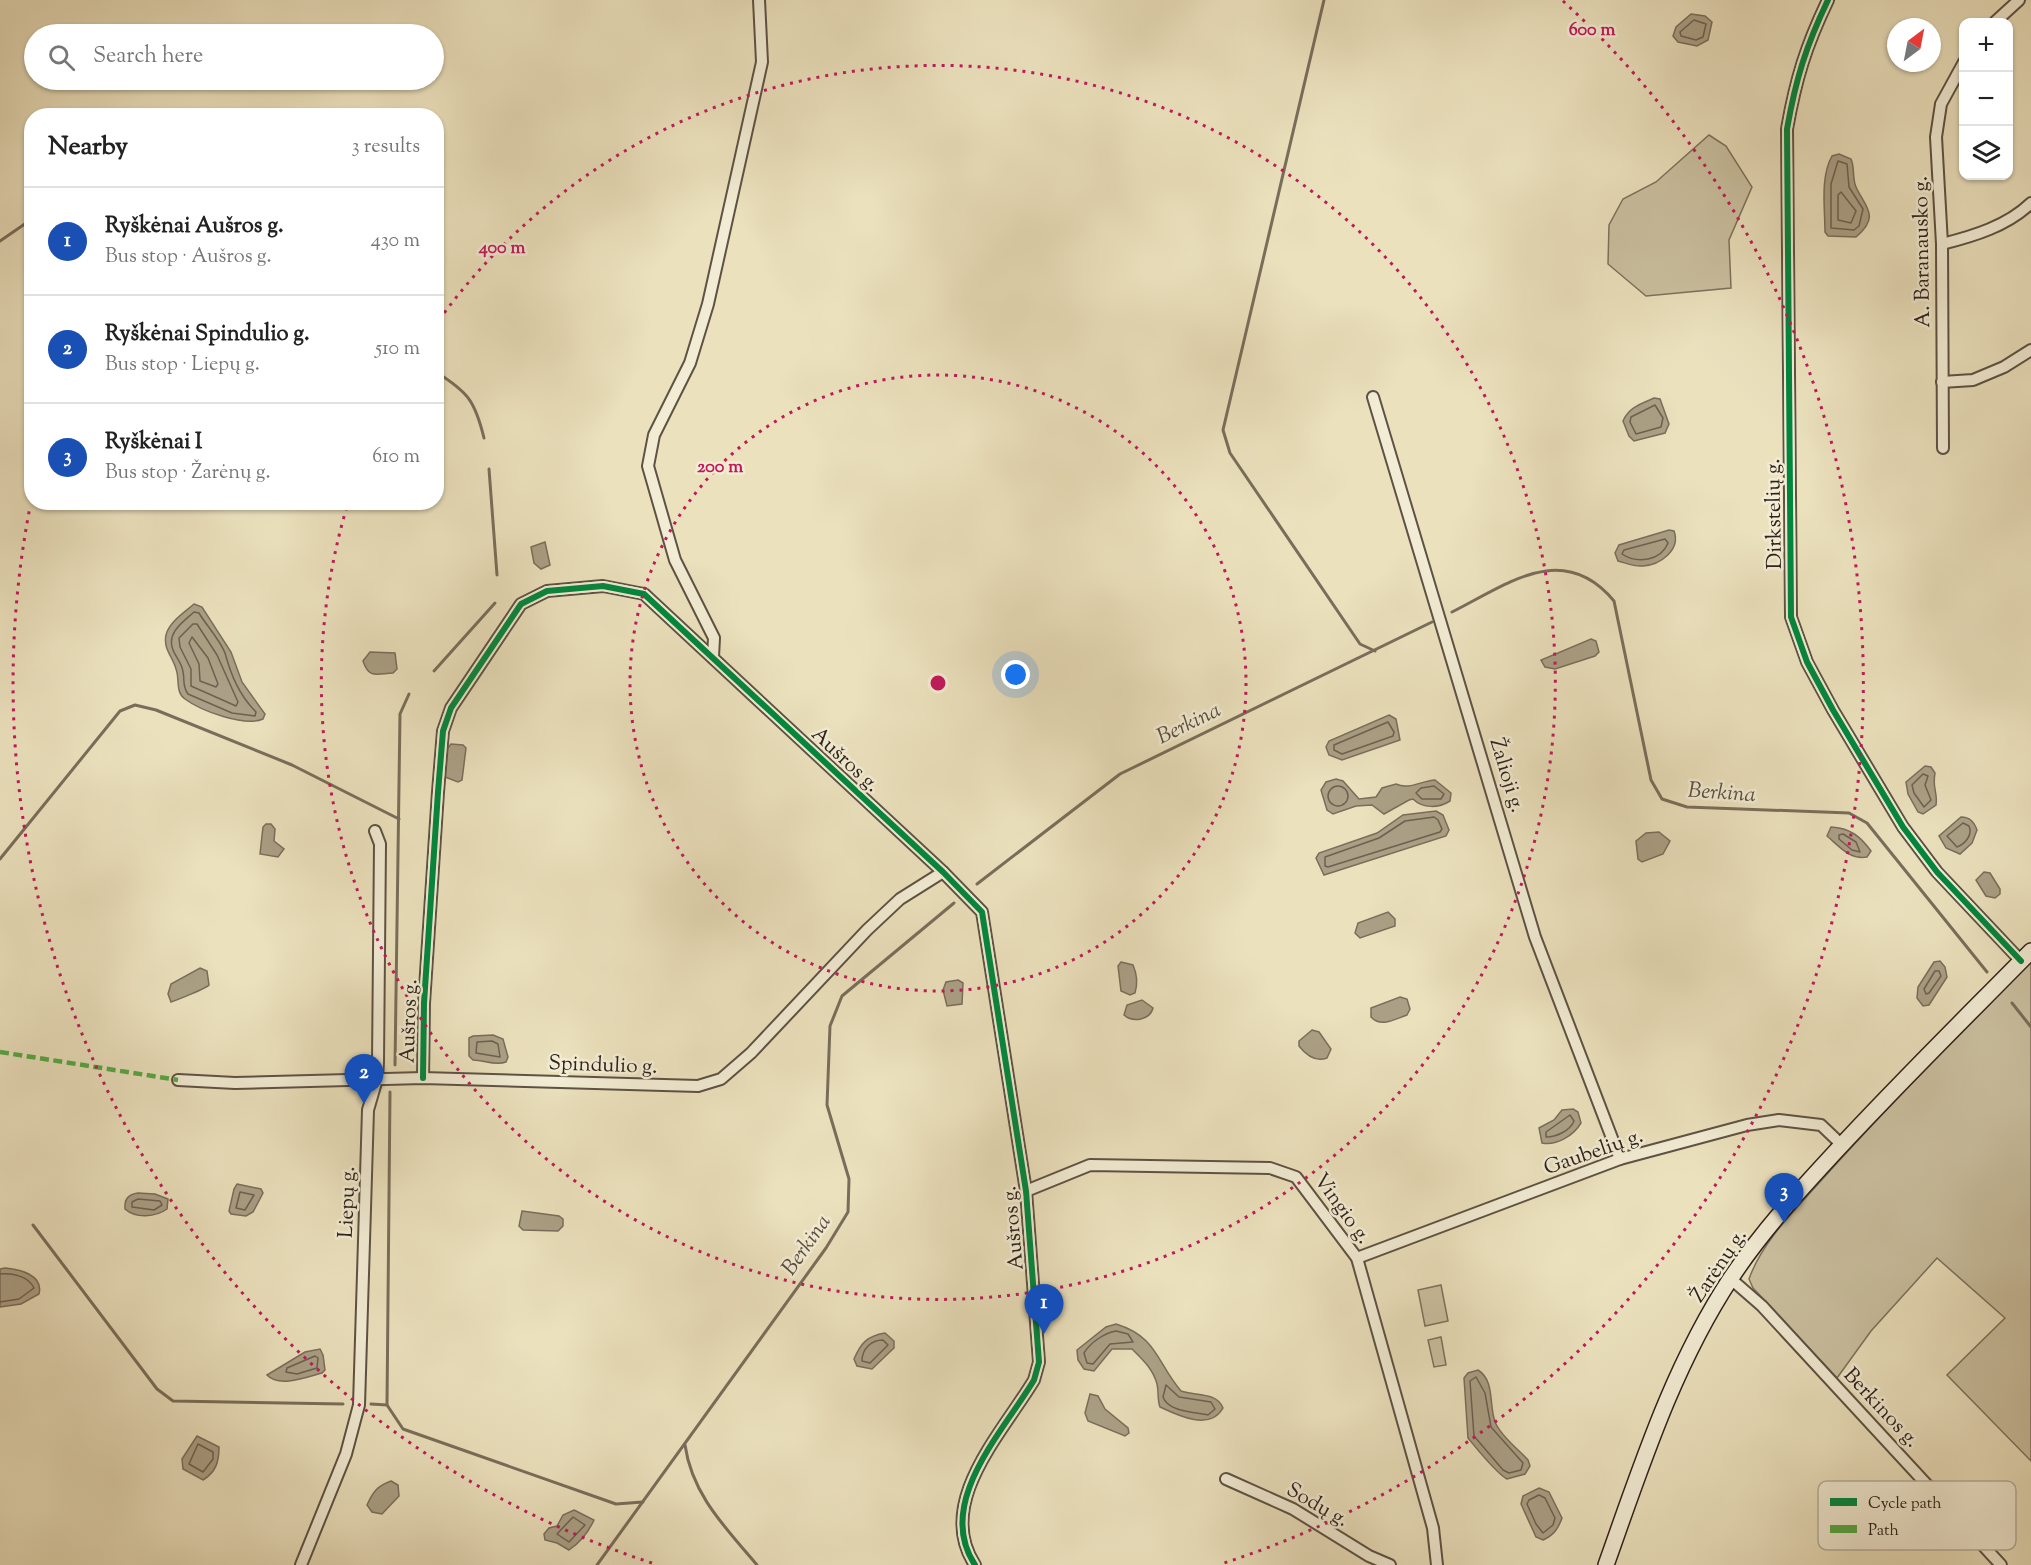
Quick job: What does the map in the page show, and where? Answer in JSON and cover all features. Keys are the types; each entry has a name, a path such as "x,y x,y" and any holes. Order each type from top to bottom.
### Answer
{"main road":[{"name":"Žarėnų g.","path":"1606,1565 1657,1424 1690,1352 1731,1279 1784,1207 1887,1096 2026,956"}],"street":[{"path":"713,657 714,638 675,560 648,466 654,435 690,363 711,293 762,62 759,0"},
{"name":"Dirkstelių g.","path":"1828,0 1811,35 1796,78 1787,129 1791,617 1807,662 1903,827 1937,872 2026,956"},
{"path":"1999,18 2019,0"},
{"name":"A. Baranausko g.","path":"1943,448 1942,244 1936,137 1941,104 1959,71"},
{"path":"1942,244 1976,235 2020,213 2031,203"},
{"path":"1942,382 1973,380 2004,367 2031,350"},
{"name":"Žalioji g.","path":"1373,397 1535,938 1620,1159"},
{"name":"Aušros g.","path":"423,1078 424,1003 443,731 451,708 521,604 547,591 603,586 644,594 944,872 982,912 1026,1191 1040,1362 1030,1387 974,1473 961,1510 965,1550 975,1565"},
{"name":"Liepų g.","path":"301,1565 346,1454 359,1406 368,1110 377,1079 380,844 375,831"},
{"name":"Spindulio g.","path":"178,1080 259,1083 423,1078 698,1086 721,1079 751,1053 867,930 900,899 944,872"},
{"name":"Gaubelių g.","path":"1357,1258 1620,1159 1747,1125 1779,1120 1821,1125 1842,1145"},
{"name":"Vingio g.","path":"1026,1191 1090,1165 1270,1168 1296,1177 1357,1258 1433,1528 1437,1565"},
{"name":"Berkinos g.","path":"1731,1279 1762,1306 1923,1481"},
{"name":"Sodų g.","path":"1226,1479 1293,1509 1369,1556 1390,1565"},
{"name":"Berkinos g.","path":"1987,1550 2001,1565"}],"shaded area":[{"path":"1709,135 1726,146 1752,187 1729,240 1731,288 1646,296 1608,264 1609,225 1623,199 1656,182"},
{"path":"2031,960 2031,1461 1947,1375 2005,1318 1937,1258 1871,1331 1837,1378 1753,1288 1749,1279 1762,1252 1789,1216 1871,1126"},
{"path":"1441,1285 1448,1321 1425,1326 1418,1290"},
{"path":"1441,1337 1446,1365 1434,1367 1428,1340"}],"water":[{"path":"1691,14 1705,16 1712,22 1708,40 1697,46 1678,42 1673,36 1676,27"},
{"path":"1839,154 1851,159 1855,184 1869,212 1868,223 1856,237 1828,236 1825,232 1826,174 1832,156"},
{"path":"1654,398 1660,399 1669,424 1665,433 1634,441 1629,436 1623,421 1632,409"},
{"path":"1669,530 1674,531 1672,550 1656,563 1640,566 1618,561 1615,553 1619,545"},
{"path":"545,542 550,565 541,569 534,563 531,547"},
{"path":"194,604 202,607 231,652 242,682 265,714 263,719 245,721 223,716 192,704 180,693 175,665 165,640 174,622"},
{"path":"1591,639 1596,641 1599,652 1595,656 1555,669 1545,667 1541,660"},
{"path":"370,652 395,653 397,669 393,673 371,673 363,661"},
{"path":"1389,715 1396,719 1400,740 1342,760 1329,755 1326,747 1329,741"},
{"path":"451,744 463,745 466,748 462,780 458,782 445,777 447,749"},
{"path":"1925,766 1931,767 1935,773 1936,805 1923,814 1918,812 1908,794 1906,782"},
{"path":"1336,779 1343,781 1359,799 1376,797 1382,788 1396,784 1410,786 1435,780 1451,793 1450,801 1431,806 1421,805 1413,799 1384,814 1372,805 1356,806 1333,814 1327,810 1321,790 1326,782"},
{"path":"1436,811 1443,815 1449,830 1446,836 1324,875 1316,858 1319,853 1377,833 1403,815"},
{"path":"1961,817 1971,820 1977,830 1972,843 1960,854 1946,848 1939,836"},
{"path":"271,824 275,829 274,841 284,849 278,857 260,854 263,827"},
{"path":"1831,827 1844,829 1859,837 1871,851 1867,857 1855,857 1841,848 1827,836"},
{"path":"1659,832 1670,841 1663,854 1642,862 1638,859 1636,841 1646,833"},
{"path":"1984,872 1990,873 2000,889 2000,894 1995,898 1986,896 1976,880"},
{"path":"1388,912 1395,919 1395,926 1360,938 1355,933 1358,923"},
{"path":"1940,961 1945,967 1947,977 1929,1005 1923,1006 1917,998 1918,987 1934,962"},
{"path":"1121,962 1133,965 1135,972 1136,989 1135,993 1130,995 1121,991 1118,966"},
{"path":"200,968 207,971 209,985 171,1002 168,994 171,984"},
{"path":"958,980 963,983 962,1004 947,1006 943,990 946,982"},
{"path":"1400,997 1407,999 1410,1009 1407,1015 1384,1022 1371,1017 1371,1008"},
{"path":"1142,1000 1153,1008 1145,1018 1132,1019 1124,1015 1127,1005"},
{"path":"1312,1030 1319,1032 1331,1049 1327,1058 1312,1057 1299,1046 1299,1041"},
{"path":"493,1035 503,1039 508,1057 506,1062 473,1060 469,1056 469,1038"},
{"path":"1573,1109 1578,1112 1581,1123 1578,1127 1559,1141 1542,1143 1539,1128 1554,1120 1562,1110"},
{"path":"237,1184 261,1189 263,1193 253,1212 246,1216 231,1214 229,1211"},
{"path":"138,1193 155,1194 168,1199 167,1209 157,1214 140,1216 125,1209 126,1200"},
{"path":"522,1211 559,1216 563,1219 563,1226 558,1231 523,1230 519,1226"},
{"path":"5,1268 29,1274 38,1282 39,1294 21,1304 0,1307 0,1269"},
{"path":"1116,1324 1130,1329 1148,1343 1181,1391 1216,1399 1223,1408 1210,1419 1194,1420 1160,1407 1157,1384 1153,1374 1132,1349 1112,1349 1094,1371 1084,1369 1078,1360 1077,1350 1106,1327"},
{"path":"885,1333 894,1341 894,1348 872,1369 857,1366 854,1359 862,1345 869,1338"},
{"path":"320,1349 325,1370 322,1373 286,1381 272,1379 267,1375 305,1352"},
{"path":"1478,1370 1487,1381 1496,1424 1506,1438 1528,1460 1530,1466 1525,1474 1507,1479 1492,1466 1468,1438 1464,1378 1468,1373"},
{"path":"1090,1394 1098,1396 1105,1409 1128,1428 1129,1433 1125,1436 1088,1421 1085,1413"},
{"path":"197,1436 219,1447 216,1466 203,1480 183,1469 182,1459"},
{"path":"391,1481 398,1485 399,1496 382,1514 372,1512 367,1505 371,1496 379,1487"},
{"path":"1539,1488 1549,1492 1562,1518 1555,1531 1543,1540 1536,1537 1521,1504 1523,1496"},
{"path":"574,1510 594,1520 581,1540 569,1550 557,1543 545,1540 544,1534 549,1528 557,1526 563,1515"}],"waterway":[{"path":"1324,0 1223,430 1230,453 1360,644 1375,651"},
{"path":"0,241 24,224"},
{"path":"444,378 469,399 484,438"},
{"path":"489,469 497,575"},
{"name":"Berkina","path":"1452,612 1514,580 1535,573 1555,570 1575,573 1595,583 1614,601 1651,780 1662,799 1687,807 1849,813 1867,823 1987,972"},
{"path":"434,671 495,603"},
{"name":"Berkina","path":"977,884 1120,774 1432,622"},
{"path":"395,1065 400,714 409,694"},
{"path":"0,859 120,711 135,705 156,710 292,765 399,819"},
{"name":"Berkina","path":"597,1565 826,1248 848,1212 849,1179 827,1105 830,1026 842,996 954,903"},
{"name":"Berkina","path":"2012,1003 2031,1027"},
{"path":"390,1092 387,1405 403,1429 616,1504 643,1502"},
{"path":"33,1225 157,1389 173,1401 343,1404"},
{"path":"371,1404 387,1405"},
{"path":"685,1445 695,1480 703,1495 722,1524 757,1565"}],"marked path":[{"path":"0,1052 178,1080"}],"cycle path":[{"path":"1828,0 1803,63 1787,129 1791,617 1807,662 1903,827 1937,872 2021,961"},
{"path":"423,1078 424,1003 438,792 443,731 451,708 521,604 547,591 603,586 644,594 943,872 982,912 1026,1191 1039,1362 1034,1380 991,1445 967,1493 963,1517 964,1541 975,1565"}],"place":[{"name":"Ryškėnai Spindulio g.","path":"364,1104"},
{"name":"Ryškėnai I","path":"1784,1223"},
{"name":"Ryškėnai Aušros g.","path":"1044,1334"}]}
